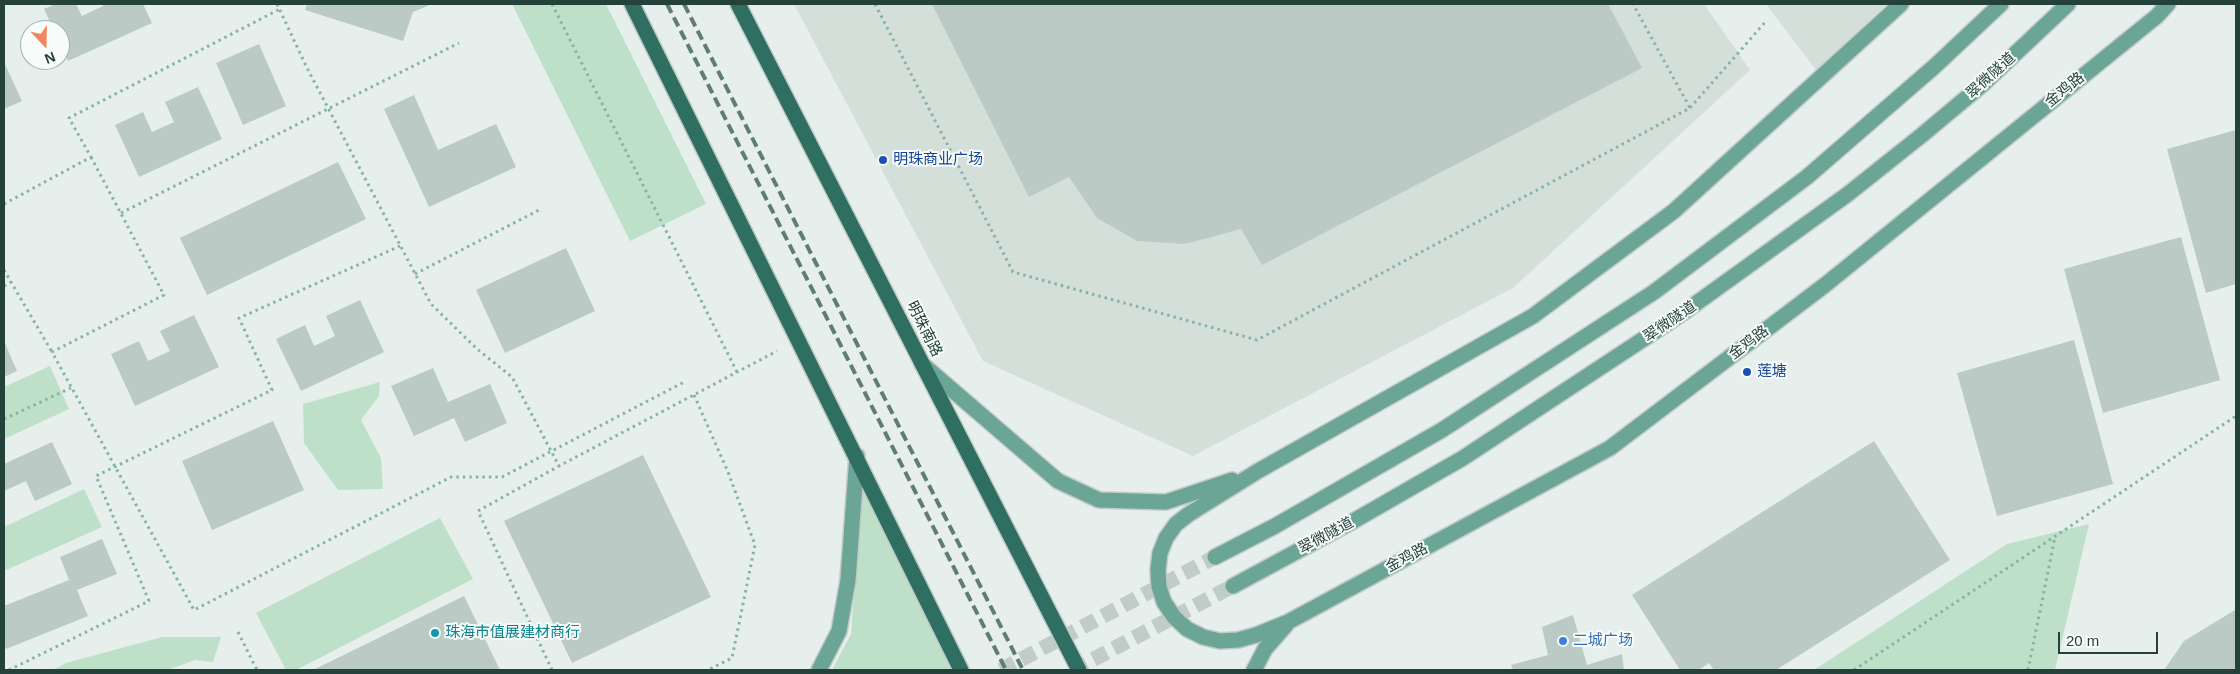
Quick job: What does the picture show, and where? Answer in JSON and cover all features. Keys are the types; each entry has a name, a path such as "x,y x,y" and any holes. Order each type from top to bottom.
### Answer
{"highway":[{"path":"632,4 857,456 961,670"},
{"name":"明珠南路","path":"738,4 1079,670"}],"main road":[{"path":"1288,622 1238,640 1220,641 1203,637 1187,629 1174,617 1164,602 1159,587 1160,553 1166,538 1176,524 1258,471 1533,316 1674,211 1901,4"},
{"path":"1215,557 1275,526 1442,430 1654,292 1807,177 1935,66 2001,4"},
{"name":"翠微隧道","path":"1232,586 1357,519 1463,458 1680,315 1848,194 1922,135 1983,84 2068,4"},
{"name":"金鸡路","path":"1288,622 1610,448 1825,286 2157,16 2168,4"},
{"path":"922,364 1058,481 1099,500 1166,502 1258,471"},
{"path":"819,670 840,631 848,580 857,456"},
{"path":"1254,670 1265,649 1288,622"}],"path":[{"path":"277,4 329,110 430,304 478,349 512,377 559,466"},
{"path":"552,4 737,372"},
{"path":"876,4 1013,272 1258,340 1690,108 1767,20"},
{"path":"1633,4 1690,108"},
{"path":"52,352 164,295 69,118 280,9"},
{"path":"121,214 459,43"},
{"path":"4,204 91,157"},
{"path":"415,274 539,210"},
{"path":"9,670 149,601 96,476 272,390 240,318 400,246"},
{"path":"4,270 52,352 194,610 451,478 502,477 686,381"},
{"path":"4,286 10,282"},
{"path":"552,670 478,511 559,466 799,340"},
{"path":"4,419 71,388"},
{"path":"694,395 728,472 755,545 732,658 708,670"},
{"path":"1854,670 2236,416"},
{"path":"2028,670 2055,537"},
{"path":"238,632 257,670"}],"shaded area":[{"name":"明珠商业广场","path":"794,4 1704,4 1750,70 1513,288 1193,456 983,361"},
{"path":"1766,4 1887,4 1816,70"}],"green space":[{"path":"512,4 606,4 706,204 630,241"},
{"path":"50,366 69,409 4,439 4,387"},
{"path":"380,382 379,396 361,420 381,458 383,489 338,490 304,443 303,404"},
{"path":"862,482 954,670 832,670 851,634"},
{"path":"84,489 102,527 4,571 4,527"},
{"path":"440,518 473,579 296,670 286,670 256,613"},
{"path":"2089,524 2055,670 1814,670 2007,544"},
{"path":"162,637 221,637 213,662 195,660 168,670 53,670 66,663"}],"building":[{"path":"56,4 76,4 82,16 103,6 103,4 143,4 152,23 70,60 70,20 49,20 44,9"},
{"path":"307,4 432,4 413,12 403,41 305,10"},
{"path":"932,4 1608,4 1642,68 1262,265 1241,229 1185,244 1137,241 1097,218 1069,177 1029,197"},
{"path":"259,44 286,106 243,125 216,63"},
{"path":"4,62 22,101 4,109"},
{"path":"198,87 222,139 139,177 115,125 143,112 152,132 174,122 165,102"},
{"path":"414,95 438,150 496,124 516,167 429,207 384,109"},
{"path":"2236,130 2236,284 2206,293 2167,149"},
{"path":"338,162 366,219 207,295 180,238"},
{"path":"2181,237 2220,380 2103,413 2064,269"},
{"path":"566,248 595,311 505,353 476,290"},
{"path":"360,300 384,352 301,391 276,339 305,325 314,346 335,336 326,316"},
{"path":"194,315 219,367 135,406 111,354 139,341 148,361 170,351 160,331"},
{"path":"2074,340 2113,484 1997,516 1957,373"},
{"path":"4,341 17,371 4,377"},
{"path":"433,368 448,402 490,384 507,423 465,442 454,418 414,436 391,386"},
{"path":"273,421 304,490 212,530 182,461"},
{"path":"1874,441 1950,560 1776,670 1714,670 1709,663 1699,670 1680,670 1632,595"},
{"path":"52,442 72,484 35,501 26,481 4,491 4,464"},
{"path":"643,455 711,597 572,663 504,521"},
{"path":"102,539 117,574 77,590 88,616 6,649 4,643 4,606 69,580 60,557"},
{"name":"珠海市值展建材商行","path":"464,596 500,670 313,670"},
{"path":"2235,610 2236,670 2164,670 2184,641"},
{"name":"二城广场","path":"1573,615 1587,665 1622,654 1624,670 1513,670 1511,665 1548,655 1542,627"}],"tunnel":[{"path":"1001,670 1215,557"},
{"path":"1073,670 1233,586"}],"railway":[{"path":"667,4 1006,670"},
{"path":"684,4 1023,670"}],"place":[{"name":"明珠商业广场","path":"883,160"},
{"name":"莲塘","path":"1747,372"},
{"name":"珠海市值展建材商行","path":"435,633"},
{"name":"二城广场","path":"1563,641"}]}
